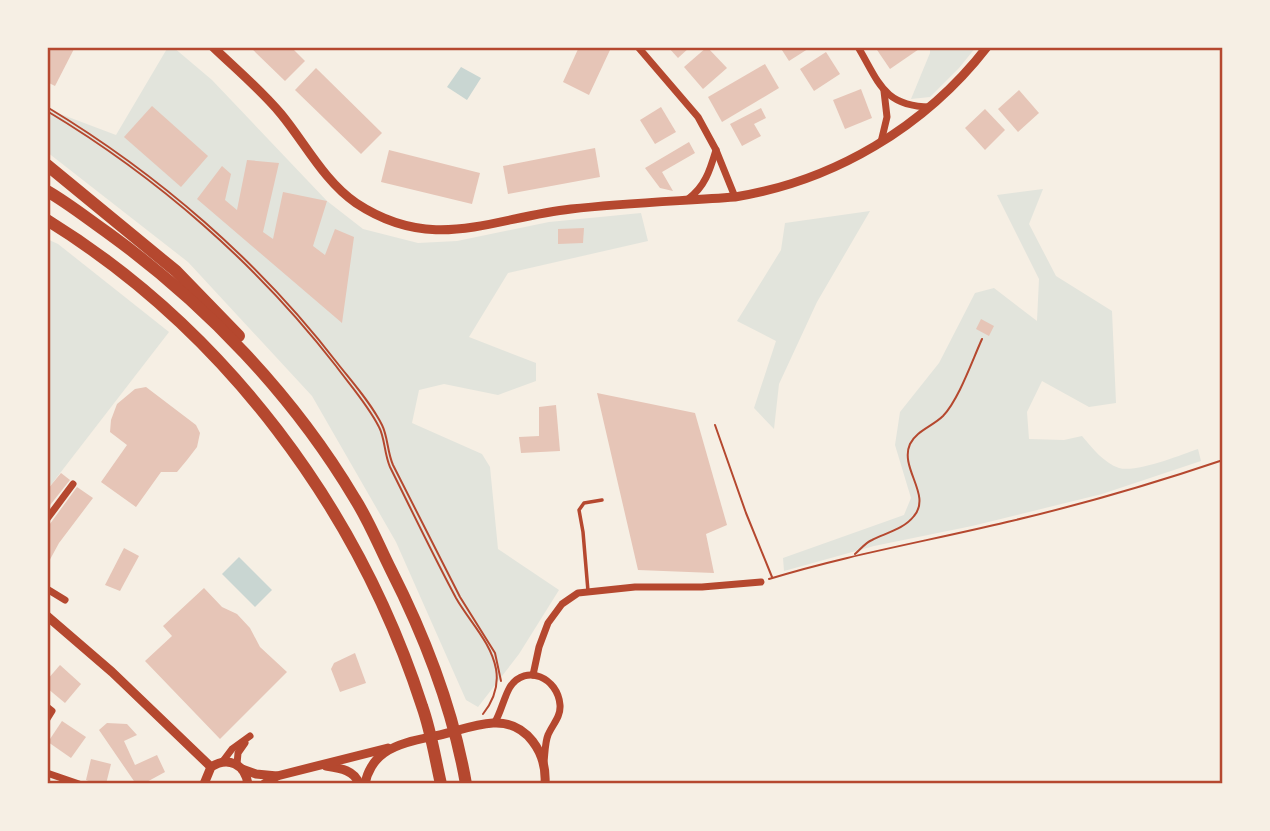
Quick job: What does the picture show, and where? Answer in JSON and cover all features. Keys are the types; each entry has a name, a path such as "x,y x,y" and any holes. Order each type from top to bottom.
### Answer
{"highway":[{"path":"47,165 176,271 257,355 356,499 441,672 474,784"},
{"path":"47,191 130,249 185,294 250,359 304,424"},
{"path":"47,222 68,233 152,294 208,349 261,408 340,520 389,618 423,708 441,784"},
{"path":"414,617 446,699 467,784"}],"street":[{"path":"213,47 268,99 319,165 362,206 402,224 429,230 455,231 572,209 735,197 810,179 880,143 930,107 972,66 987,47"},
{"path":"638,47 698,117 716,150 735,197"},
{"path":"858,47 884,91 893,99 905,105 930,107"},
{"path":"880,143 887,117 884,91"},
{"path":"687,201 699,192 709,173 716,150"},
{"path":"47,519 73,484"},
{"path":"533,675 538,647 548,623 562,604 578,593 635,587 702,587 761,582"},
{"path":"47,589 65,600"},
{"path":"47,616 112,672 211,767"},
{"path":"495,722 510,687 520,678 533,675 549,680 557,691 561,708 548,735 544,763 545,782"},
{"path":"47,707 52,711 47,719"},
{"path":"264,784 277,776 495,722 512,726 527,734 538,747 544,763"},
{"path":"204,784 211,767 223,761 232,749 250,736 238,753 248,784"},
{"path":"365,784 373,765 384,753 400,745"},
{"path":"223,761 256,774 277,776"},
{"path":"321,765 344,769 357,778 359,784"},
{"path":"47,773 79,784"}],"lane":[{"path":"588,591 579,510 584,503 602,500"}],"path":[{"path":"47,109 110,147 153,178 230,245 294,311 359,390 382,426 393,465 460,597 495,653 501,684 490,711"},
{"path":"47,109 142,175 228,248 297,320 368,409 383,436 383,451 397,481 456,598 491,654 496,667 497,684 493,700 480,717"},
{"path":"855,555 869,541 896,530 915,516 920,499 906,460 910,442 943,416 964,380 982,338"},
{"path":"715,425 746,513 773,578"},
{"path":"761,582 855,555 1060,509 1143,487 1223,460"}],"shaded area":[{"path":"168,47 173,47 212,80 327,201 363,229 418,243 457,241 549,222 641,213 648,241 508,273 469,337 536,363 536,381 498,395 444,384 419,390 412,423 482,454 490,467 498,549 559,590 519,654 478,707 466,700 396,542 312,396 188,262 47,152 47,109 116,135"},
{"path":"930,47 976,47 930,97 911,99 930,53"},
{"path":"461,67 481,78 467,100 447,87"},
{"path":"1043,189 1029,224 1056,276 1112,311 1116,403 1089,407 1042,381 1027,412 1029,439 1064,440 1082,436 1103,459 1119,468 1147,466 1198,449 1201,461 1102,494 972,526 874,546 784,571 783,558 904,515 911,498 895,445 900,412 939,363 975,293 994,288 1037,321 1039,279 997,195"},
{"path":"870,211 817,302 779,384 774,429 754,408 776,341 737,321 781,250 785,223"},
{"path":"47,239 58,244 169,332 47,490"},
{"path":"239,557 272,590 255,607 222,574"}],"building":[{"path":"47,47 75,47 55,86 47,82"},
{"path":"250,47 291,47 305,61 285,81"},
{"path":"579,47 604,47 610,50 589,95 563,82"},
{"path":"668,47 690,47 678,58"},
{"path":"707,47 727,68 703,89 684,67"},
{"path":"780,47 811,47 789,61"},
{"path":"875,47 922,47 890,69"},
{"path":"826,52 840,74 814,91 800,69"},
{"path":"765,64 779,88 722,122 708,97"},
{"path":"316,68 382,133 361,154 295,90"},
{"path":"861,89 872,118 845,129 833,100"},
{"path":"1019,90 1039,113 1018,132 998,109"},
{"path":"152,106 208,156 181,187 124,137"},
{"path":"661,107 676,132 655,144 640,120"},
{"path":"761,108 766,118 754,124 761,136 742,146 730,124"},
{"path":"985,109 1005,130 985,150 965,128"},
{"path":"689,142 695,153 662,172 673,191 660,188 645,168"},
{"path":"595,148 600,177 508,194 503,166"},
{"path":"389,150 480,173 472,204 381,182"},
{"path":"247,160 279,163 263,232 273,239 283,192 327,201 313,246 325,255 335,229 354,237 342,323 197,199 222,166 231,174 225,200 237,210"},
{"path":"584,228 583,243 558,244 558,229"},
{"path":"981,319 994,326 989,336 976,329"},
{"path":"146,387 196,425 200,433 197,447 177,472 161,472 136,507 101,482 127,445 110,432 117,404 135,389"},
{"path":"597,393 695,413 727,525 706,534 714,573 638,570"},
{"path":"556,405 560,451 521,453 519,437 539,436 539,407"},
{"path":"61,473 70,480 47,509 47,490"},
{"path":"77,487 93,498 59,543 47,565 47,528"},
{"path":"124,548 139,556 120,591 105,585"},
{"path":"204,588 222,607 237,614 250,628 260,647 287,672 220,739 145,661 172,636 163,626"},
{"path":"355,653 366,683 340,692 331,669 334,663"},
{"path":"60,665 81,684 65,703 47,688 47,680"},
{"path":"62,721 86,737 71,758 48,742"},
{"path":"107,723 127,724 137,735 124,741 135,765 157,755 165,772 143,784 136,784 99,730"},
{"path":"91,759 111,764 106,784 86,780"}]}
